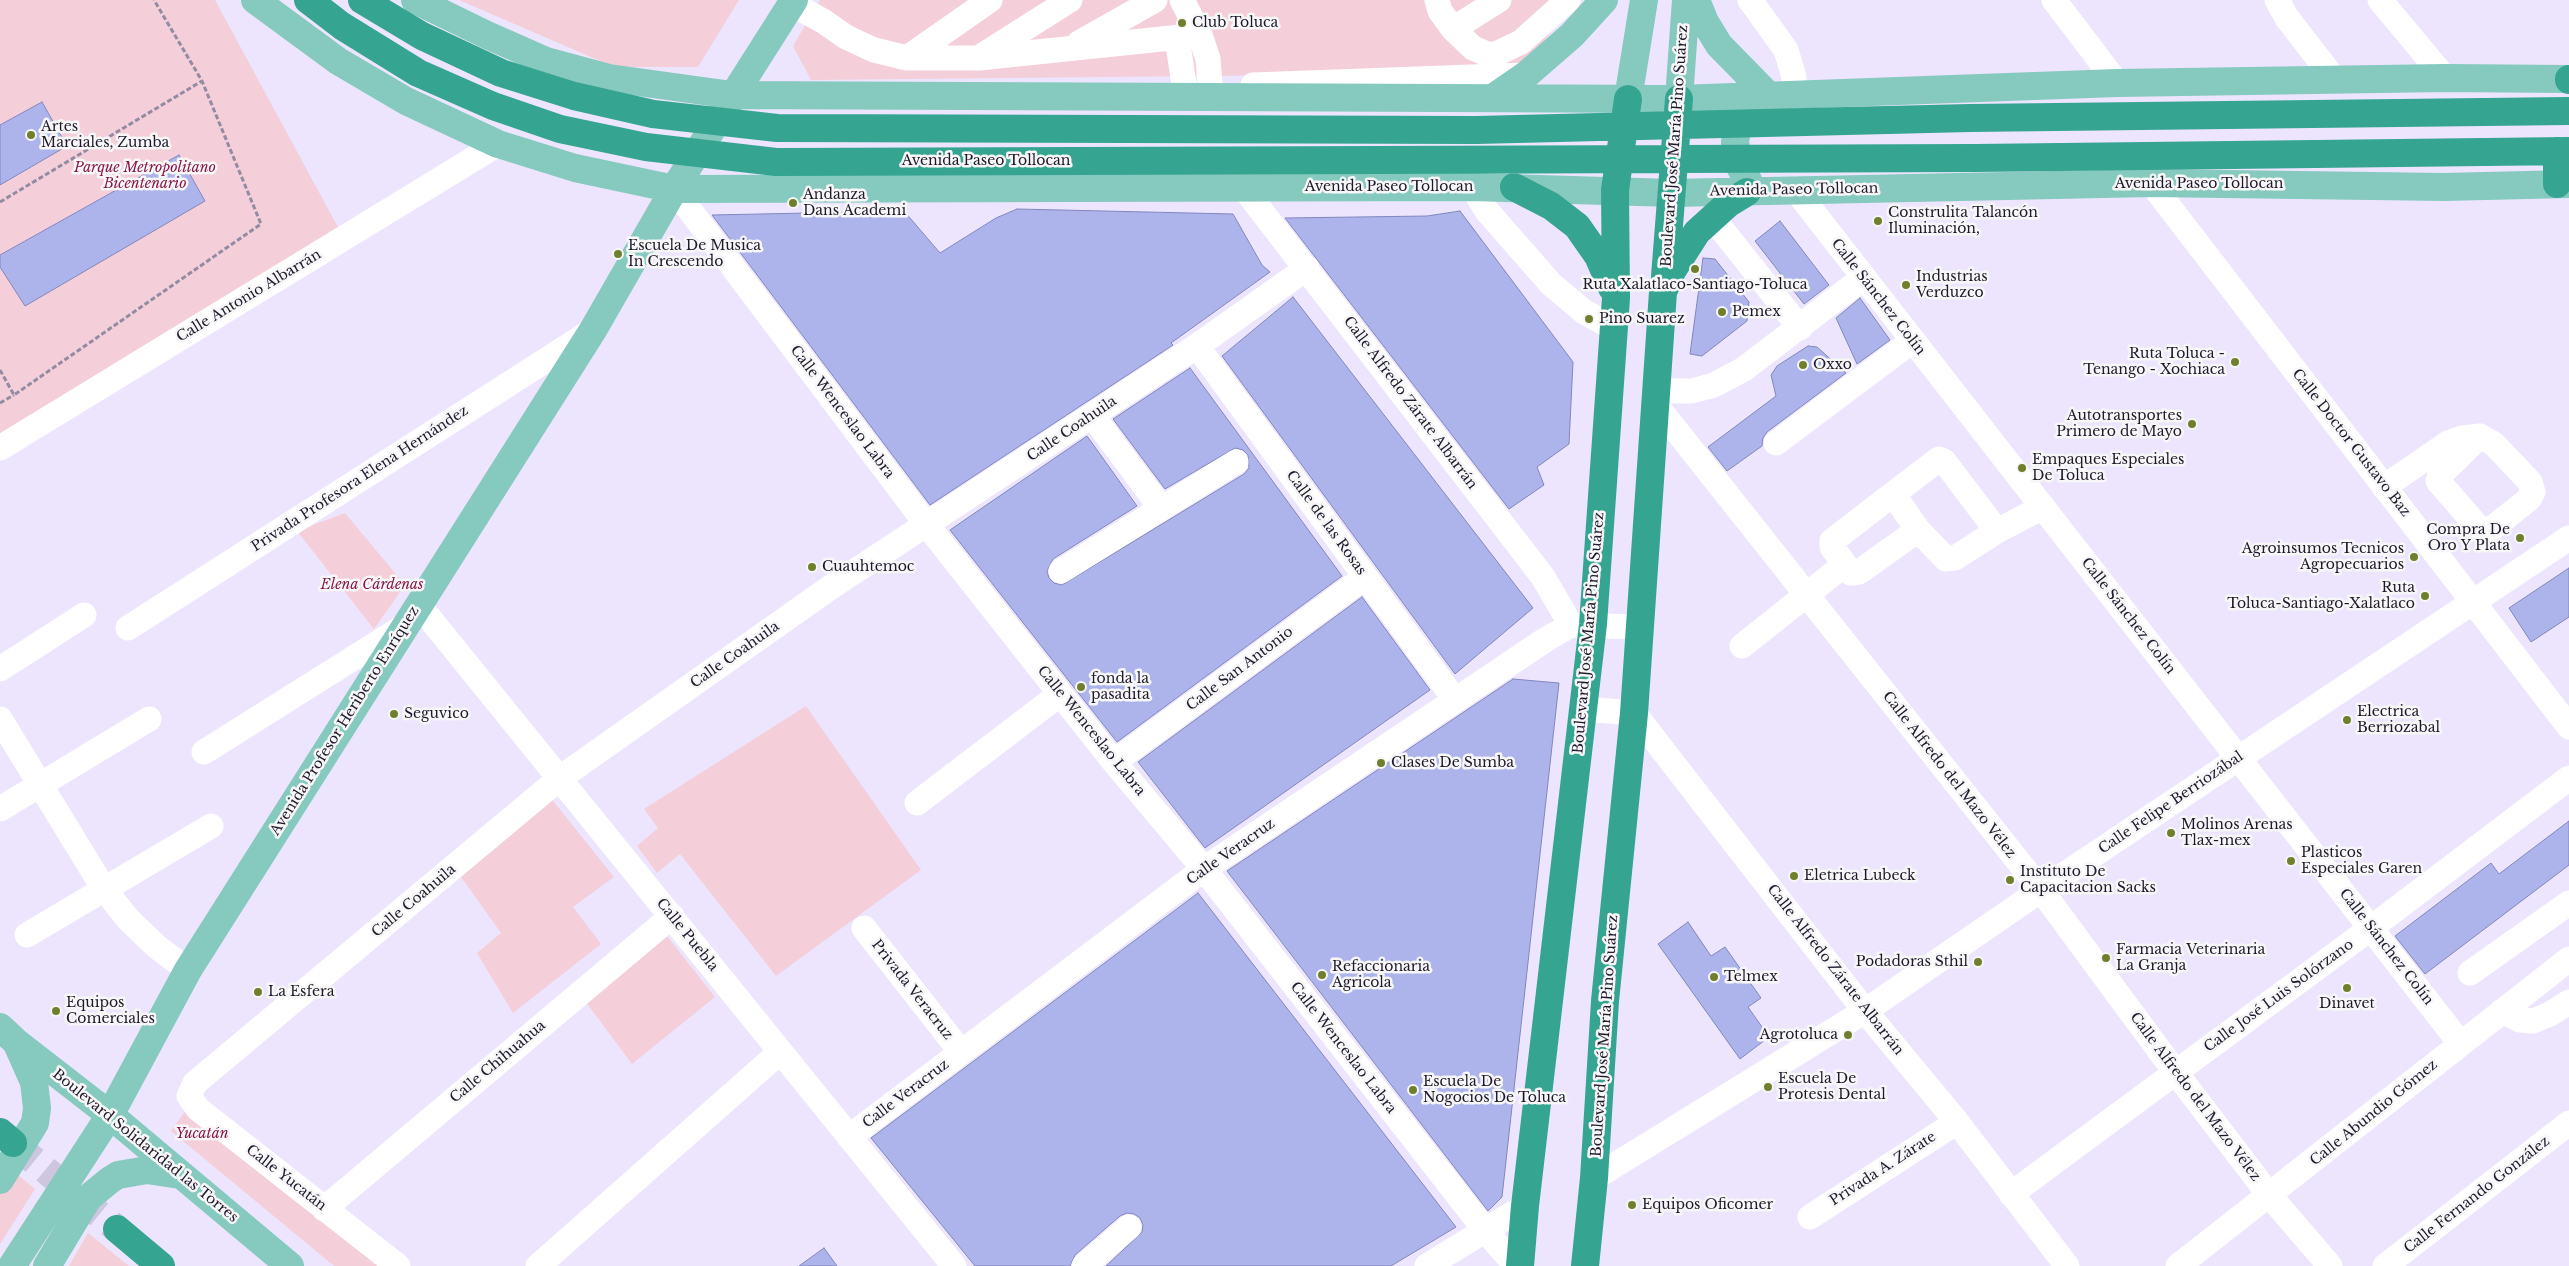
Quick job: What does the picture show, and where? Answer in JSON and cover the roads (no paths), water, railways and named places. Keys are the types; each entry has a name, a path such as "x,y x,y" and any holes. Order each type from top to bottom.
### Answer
{"highway":[{"name":"Avenida Paseo Tollocan","path":"308,0 342,26 418,73 468,95 560,129 646,147 776,162 1474,158 1986,158 2563,151"},
{"path":"362,0 422,36 501,73 574,96 653,114 777,128 1476,130 1773,123 2569,111"},
{"name":"Boulevard José María Pino Suárez","path":"1520,1266 1525,1206 1584,709 1582,624 1616,298 1615,190 1628,98"},
{"name":"Boulevard José María Pino Suárez","path":"1585,1266 1594,1178 1605,1001 1634,713 1663,292 1679,99"},
{"path":"2563,151 2563,184"},
{"path":"1514,187 1551,206 1577,226 1598,256 1616,298"},
{"path":"1663,292 1684,251 1712,217 1754,192"},
{"path":"118,1230 161,1266"}],"main road":[{"name":"Avenida Paseo Tollocan","path":"255,0 338,61 406,101 498,144 575,168 674,189 1243,186 1514,187 1672,193 2150,183 2444,187 2563,184"},
{"path":"415,0 487,36 546,61 609,78 732,95 1203,93 1494,98 1529,87 1628,98 1679,99 2117,83 2445,78 2569,79"},
{"path":"1529,87 1604,0"},
{"name":"Boulevard José María Pino Suárez","path":"1628,98 1644,0"},
{"name":"Boulevard José María Pino Suárez","path":"1679,99 1686,0"},
{"path":"1696,0 1705,22 1719,45 1783,95"},
{"name":"Avenida Profesor Heriberto Enríquez","path":"12,1266 110,1114 188,970 593,330 674,189 732,95 793,2"},
{"path":"1529,87 1544,105 1558,117 1564,126 1569,145 1566,164 1562,173 1543,188"},
{"path":"1754,192 1752,185 1739,166 1735,142 1737,130 1750,113 1783,95"},
{"path":"0,1180 35,1123 37,1108 34,1082 8,1034"},
{"name":"Boulevard Solidaridad las Torres","path":"8,1034 110,1114 290,1266"},
{"path":"47,1266 88,1198 105,1183 118,1175 147,1170 180,1175"}],"street":[{"path":"908,58 990,0"},
{"path":"979,58 1070,0"},
{"path":"1071,48 1155,0"},
{"path":"1182,0 1188,37 1203,93 1529,87"},
{"path":"1437,0 1440,12 1453,29 1472,48 1487,54 1496,54 1521,42 1568,0"},
{"path":"1453,29 1499,0"},
{"path":"1750,0 1786,50 1794,77 1783,95"},
{"path":"2054,0 2117,83"},
{"path":"2277,0 2287,18 2335,80"},
{"path":"2380,0 2445,78"},
{"path":"793,2 846,37 874,50 908,58 979,58 1188,37"},
{"name":"Calle Antonio Albarrán","path":"0,448 498,144"},
{"name":"Calle Doctor Gustavo Baz","path":"2150,183 2569,727"},
{"name":"Calle Alfredo Zárate Albarrán","path":"1243,186 1543,577 1582,624"},
{"path":"1472,187 1487,211 1551,284 1583,311 1612,328"},
{"name":"Calle Wenceslao Labra","path":"674,189 927,525 1114,762 1204,869 1485,1230 1516,1266"},
{"name":"Calle Sánchez Colín","path":"1795,190 2460,1043"},
{"path":"1712,217 1800,328"},
{"name":"Calle Coahuila","path":"195,1083 560,778 831,587 1197,346 1307,268"},
{"path":"1656,398 1714,385 1744,369 1863,278"},
{"name":"Privada Profesora Elena Hernández","path":"128,628 593,330"},
{"path":"1776,443 1912,341"},
{"name":"Calle de las Rosas","path":"1197,346 1455,700"},
{"name":"Calle Alfredo del Mazo Vélez","path":"1656,398 1806,594 2041,890 2176,1073 2270,1196 2330,1266"},
{"path":"1092,415 1160,508"},
{"path":"2384,486 2448,444 2462,438 2480,436"},
{"path":"1918,530 1856,574 1851,573 1832,547 1832,541 1939,459 1944,461 1996,531"},
{"path":"1061,571 1236,462"},
{"path":"1893,494 1918,530 1946,559 1955,558 1996,531 2043,507"},
{"name":"Calle Felipe Berriozábal","path":"1594,1178 1865,1011 2041,890 2569,538"},
{"path":"1742,646 1844,564"},
{"name":"Calle San Antonio","path":"1114,762 1365,577"},
{"path":"0,668 84,615"},
{"path":"204,752 413,615"},
{"name":"Calle Puebla","path":"413,615 560,778 954,1266"},
{"path":"1582,624 1639,627"},
{"name":"Calle Veracruz","path":"849,1137 1204,869 1455,700 1582,624"},
{"path":"917,803 1060,694"},
{"path":"1584,709 1634,713"},
{"name":"Calle Alfredo Zárate Albarrán","path":"1634,713 1865,1011 1957,1122 2067,1266"},
{"path":"0,719 104,889 128,919 157,947 188,970"},
{"path":"0,809 149,720"},
{"name":"Calle José Luis Solórzano","path":"2011,1194 2371,928 2569,778"},
{"path":"28,935 211,826"},
{"path":"2470,973 2569,903"},
{"name":"Calle Chihuahua","path":"324,1209 672,916"},
{"name":"Privada Veracruz","path":"864,928 961,1052"},
{"name":"Calle Abundio Gómez","path":"2178,1266 2270,1196 2460,1043 2569,959"},
{"path":"2502,1011 2520,1020 2533,1021 2569,1002"},
{"path":"538,1266 780,1052"},
{"name":"Calle Yucatán","path":"195,1083 189,1096 198,1109 398,1266"},
{"name":"Privada A. Zárate","path":"1810,1217 1957,1122"},
{"name":"Calle Fernando González","path":"2385,1266 2569,1123"},
{"path":"1426,1266 1525,1206"},
{"path":"1084,1266 1130,1227"}],"tunnel":[{"path":"13,1143 117,1229"}],"place":[{"name":"Club Toluca","path":"1182,23"},
{"name":"Artes Marciales, Zumba","path":"31,135"},
{"name":"Andanza Dans Academi","path":"793,203"},
{"name":"Construlita Talancón Iluminación,","path":"1878,221"},
{"name":"Escuela De Musica In Crescendo","path":"618,254"},
{"name":"Ruta Xalatlaco-Santiago-Toluca","path":"1695,269"},
{"name":"Industrias Verduzco","path":"1906,285"},
{"name":"Pemex","path":"1722,312"},
{"name":"Pino Suarez","path":"1589,319"},
{"name":"Ruta Toluca - Tenango - Xochiaca","path":"2235,362"},
{"name":"Oxxo","path":"1803,365"},
{"name":"Autotransportes Primero de Mayo","path":"2192,424"},
{"name":"Empaques Especiales De Toluca","path":"2022,468"},
{"name":"Compra De Oro Y Plata","path":"2520,538"},
{"name":"Agroinsumos Tecnicos Agropecuarios","path":"2414,557"},
{"name":"Cuauhtemoc","path":"812,567"},
{"name":"Ruta Toluca-Santiago-Xalatlaco","path":"2425,596"},
{"name":"fonda la pasadita","path":"1081,687"},
{"name":"Seguvico","path":"394,714"},
{"name":"Electrica Berriozabal","path":"2347,720"},
{"name":"Clases De Sumba","path":"1381,763"},
{"name":"Molinos Arenas Tlax-mex","path":"2171,833"},
{"name":"Plasticos Especiales Garen","path":"2291,861"},
{"name":"Eletrica Lubeck","path":"1794,876"},
{"name":"Instituto De Capacitacion Sacks","path":"2010,880"},
{"name":"Farmacia Veterinaria La Granja","path":"2106,958"},
{"name":"Podadoras Sthil","path":"1978,962"},
{"name":"Refaccionaria Agricola","path":"1322,975"},
{"name":"Telmex","path":"1714,977"},
{"name":"Dinavet","path":"2347,988"},
{"name":"La Esfera","path":"258,992"},
{"name":"Equipos Comerciales","path":"56,1011"},
{"name":"Agrotoluca","path":"1848,1035"},
{"name":"Escuela De Protesis Dental","path":"1768,1087"},
{"name":"Escuela De Nogocios De Toluca","path":"1413,1090"},
{"name":"Equipos Oficomer","path":"1632,1205"}],"park label":[{"name":"Parque Metropolitano Bicentenario","path":"145,176"},
{"name":"Elena Cárdenas","path":"372,585"},
{"name":"Yucatán","path":"202,1134"}]}
